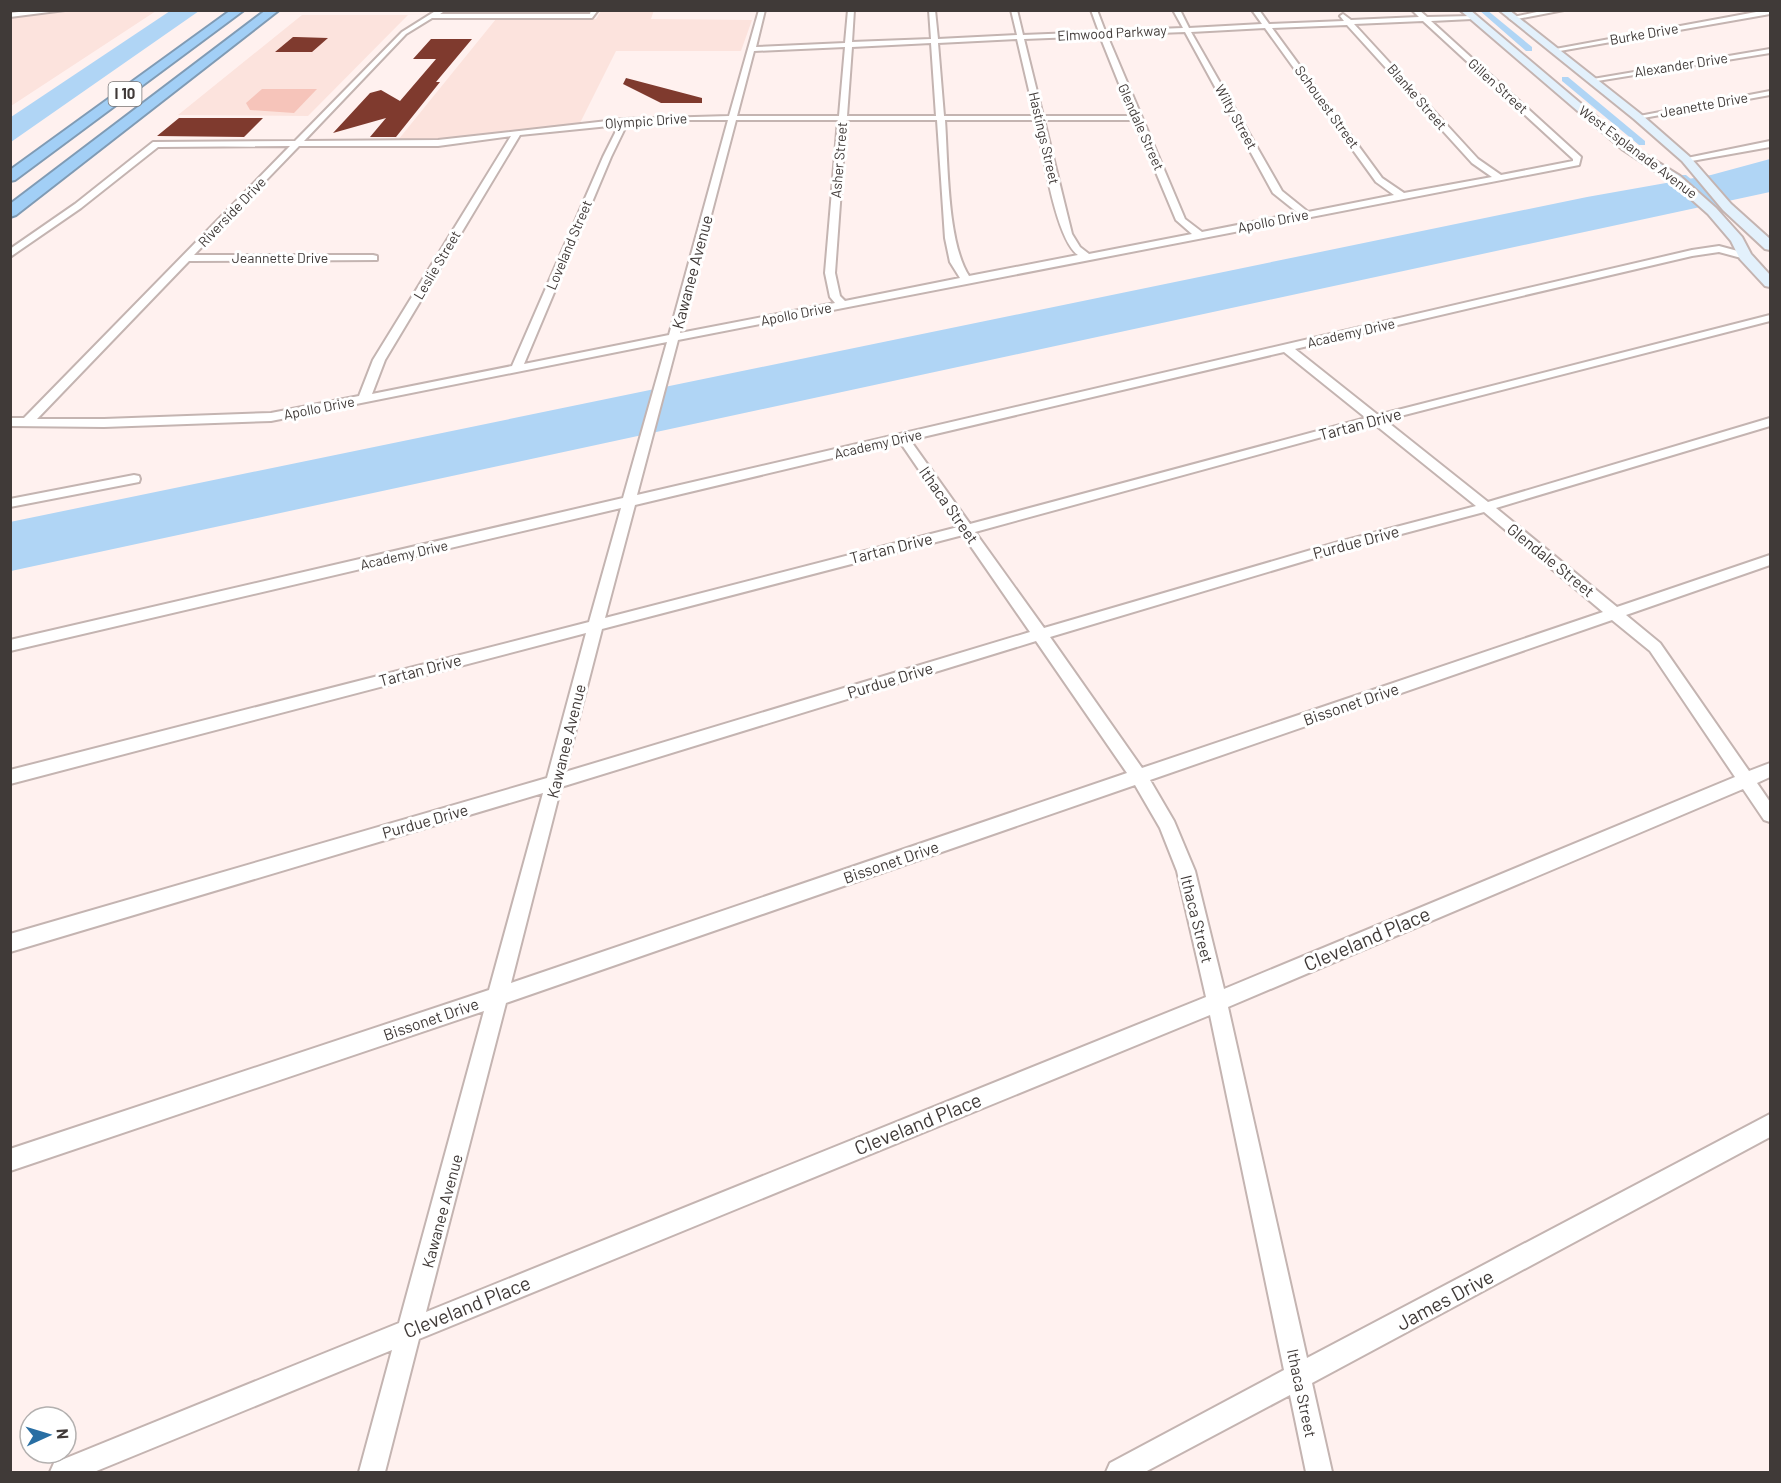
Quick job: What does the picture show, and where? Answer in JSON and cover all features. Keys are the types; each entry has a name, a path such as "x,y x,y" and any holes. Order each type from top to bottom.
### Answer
{"highway":[{"name":"I 10","path":"10,177 239,10"},
{"name":"I 10","path":"10,212 274,10"},
{"path":"85,123 219,12"},
{"path":"10,218 62,174"}],"main road":[{"name":"West Esplanade Avenue","path":"1503,10 1555,60 1587,77 1686,159 1727,207 1770,246"},
{"name":"West Esplanade Avenue","path":"1468,14 1626,147 1676,179 1712,211 1737,240 1748,259 1770,283"},
{"path":"1513,52 1538,60"},
{"path":"1541,76 1540,69 1555,60"},
{"path":"1748,259 1770,257"}],"street":[{"path":"10,15 62,10"},
{"name":"Riverside Drive","path":"27,422 404,33 443,10"},
{"name":"Kawanee Avenue","path":"372,1473 500,996 596,624 762,10"},
{"name":"Asher Street","path":"843,305 834,297 830,273 851,10"},
{"path":"932,10 950,238 955,262 966,280"},
{"name":"Hastings Street","path":"1014,10 1067,234 1076,249 1087,257"},
{"name":"Glendale Street","path":"1095,10 1118,75 1181,220 1200,235"},
{"name":"Wilty Street","path":"1176,10 1278,193 1306,215"},
{"name":"Schouest Street","path":"1255,10 1379,180 1403,197"},
{"name":"Blanke Street","path":"1338,10 1474,161 1500,179"},
{"name":"Gillen Street","path":"1415,10 1578,159 1576,163"},
{"path":"1512,18 1562,10"},
{"name":"Burke Drive","path":"1555,60 1770,12"},
{"path":"430,16 593,13"},
{"name":"Elmwood Parkway","path":"752,50 1424,19 1468,14"},
{"name":"Alexander Drive","path":"1587,77 1770,51"},
{"name":"Jeanette Drive","path":"1638,117 1770,93"},
{"name":"Olympic Drive","path":"10,254 78,206 156,144 438,143 625,121 734,117 1138,118"},
{"name":"Loveland Street","path":"516,369 625,121"},
{"name":"Leslie Street","path":"364,399 379,360 516,134"},
{"path":"1686,159 1770,144"},
{"name":"Apollo Drive","path":"10,422 254,420 1576,163"},
{"name":"Academy Drive","path":"10,646 630,503 1692,253 1719,249 1748,259"},
{"name":"Jeannette Drive","path":"188,258 373,258"},
{"name":"Tartan Drive","path":"10,777 1089,498 1376,419 1770,318"},
{"name":"Glendale Street","path":"1286,348 1486,507 1655,647 1669,664 1770,815"},
{"name":"Purdue Drive","path":"10,944 556,782 1039,635 1340,546 1486,507 1770,422"},
{"name":"Ithaca Street","path":"903,438 1139,777 1168,826 1186,871 1217,1002 1319,1473"},
{"path":"10,503 134,479"},
{"name":"Bissonet Drive","path":"10,1160 500,996 1770,560"},
{"name":"Cleveland Place","path":"63,1473 1217,1002 1770,770"},
{"name":"James Drive","path":"1119,1473 1770,1125"}],"shaded area":[{"path":"654,10 651,19 752,20 741,51 616,51 580,123 448,141 398,140 496,19 596,19 601,11"},
{"path":"11,11 156,11 11,106"},
{"path":"302,15 408,15 308,116 178,115"},
{"path":"262,89 317,89 294,113 250,110 246,103"}],"water":[{"path":"170,11 199,11 11,142 11,117"},
{"path":"1770,159 1770,192 11,571 10,522 1587,197 1711,175"}],"building":[{"path":"293,37 328,38 312,52 275,52"},
{"path":"431,39 472,39 436,82 440,82 396,137 370,137 386,118 333,133 370,93 381,90 400,101 436,59 413,59"},
{"path":"626,78 702,98 702,103 661,103 623,84"},
{"path":"179,118 263,118 244,137 157,136"}],"waterway":[{"path":"1482,10 1529,49"},
{"path":"1565,79 1642,143"},
{"path":"1683,177 1720,208"}]}
